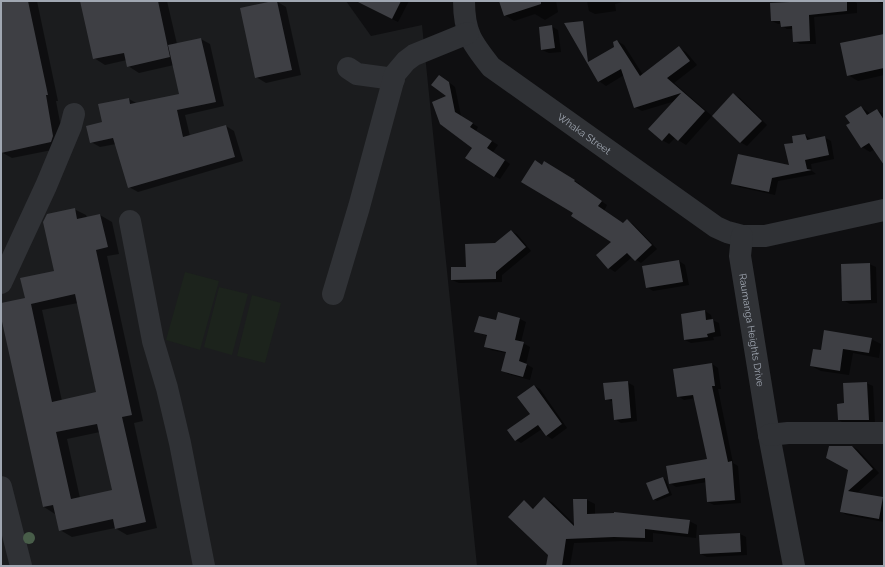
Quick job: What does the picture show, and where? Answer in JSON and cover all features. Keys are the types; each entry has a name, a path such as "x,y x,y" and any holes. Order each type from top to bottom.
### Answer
{"street":[{"name":"Whaka Street","path":"464,1 464,14 468,33 476,48 490,67 716,227 742,236"},
{"path":"333,294 396,74 406,61 414,55 468,33"},
{"path":"348,68 357,74 394,79"},
{"path":"1,283 46,186 71,126 74,114"},
{"path":"742,236 765,236 884,210"},
{"path":"130,221 153,341 167,388 180,443 204,566"},
{"name":"Raumanga Heights Drive","path":"742,236 740,256 769,435 794,566"},
{"path":"769,435 788,433 884,433"},
{"path":"1,487 21,566"}],"shaded area":[{"path":"1,1 346,1 371,36 422,25 477,566 1,566"},
{"path":"185,272 219,281 200,350 166,340"},
{"path":"219,287 248,294 232,355 204,347"},
{"path":"252,295 281,303 265,363 237,356"}],"building":[{"path":"1,1 28,1 48,95 46,95 53,136 51,142 1,153"},
{"path":"80,1 158,1 170,57 127,67 124,53 93,59"},
{"path":"277,1 292,70 255,78 240,8"},
{"path":"356,1 401,1 392,19"},
{"path":"499,1 541,1 541,4 504,16"},
{"path":"847,1 847,11 809,15 810,41 793,42 792,26 781,27 780,21 771,21 770,3"},
{"path":"583,21 588,62 614,47 613,42 617,40 640,76 679,46 690,61 667,78 705,111 678,141 669,133 662,141 648,129 681,93 634,108 621,69 598,82 564,23"},
{"path":"552,25 555,48 541,50 539,27"},
{"path":"884,34 884,68 847,76 840,43"},
{"path":"201,38 216,102 177,110 183,137 226,125 235,157 128,188 113,138 90,143 86,126 102,122 98,104 129,98 130,104 179,94 168,45"},
{"path":"439,75 449,82 455,112 473,123 470,127 492,141 487,148 505,160 494,177 465,158 472,148 440,124 432,102 446,96 431,85"},
{"path":"733,93 762,121 740,143 712,116"},
{"path":"861,106 867,115 877,109 884,120 884,165 869,143 861,148 846,125 850,123 845,116"},
{"path":"805,134 807,140 825,136 829,155 805,160 807,169 812,170 772,178 769,192 731,184 738,154 789,165 784,144 793,143 792,136"},
{"path":"535,160 542,165 544,161 575,180 574,181 602,201 598,206 623,223 627,219 652,245 635,261 627,253 608,269 596,255 611,242 571,216 573,213 521,182"},
{"path":"75,208 77,219 100,214 108,247 96,250 132,415 122,417 146,522 115,529 113,519 59,531 53,505 43,507 1,317 1,303 25,298 20,278 54,271 43,222 47,214","holes":["75,294 96,392 52,402 31,304","97,424 112,490 71,499 56,432"]},
{"path":"511,230 526,247 496,272 496,279 451,280 451,267 466,267 465,244 495,243"},
{"path":"679,260 683,282 646,288 642,266"},
{"path":"870,263 871,300 842,301 841,264"},
{"path":"705,310 706,320 713,319 715,332 707,334 708,337 684,340 681,314"},
{"path":"498,312 520,318 515,340 524,342 519,361 527,364 523,377 501,371 506,352 484,347 487,335 474,332 479,316 496,320"},
{"path":"824,330 872,338 869,353 843,349 840,371 810,366 813,349 821,350"},
{"path":"712,363 715,386 712,386 728,462 732,461 735,500 707,502 705,478 669,484 666,466 707,459 693,395 677,397 673,369"},
{"path":"628,381 631,418 614,420 612,399 605,400 603,383"},
{"path":"867,382 869,420 838,420 837,404 844,403 843,383"},
{"path":"534,385 562,424 546,436 538,425 515,441 507,430 530,414 517,397"},
{"path":"829,446 852,446 873,469 848,491 883,497 879,519 840,512 848,470 826,458"},
{"path":"663,477 669,493 653,500 646,483"},
{"path":"544,497 574,526 573,499 587,499 587,514 614,512 690,520 688,534 645,529 645,538 614,537 566,539 562,566 546,566 548,555 508,517 524,500 533,509"},
{"path":"740,533 741,552 700,554 699,535"}]}
